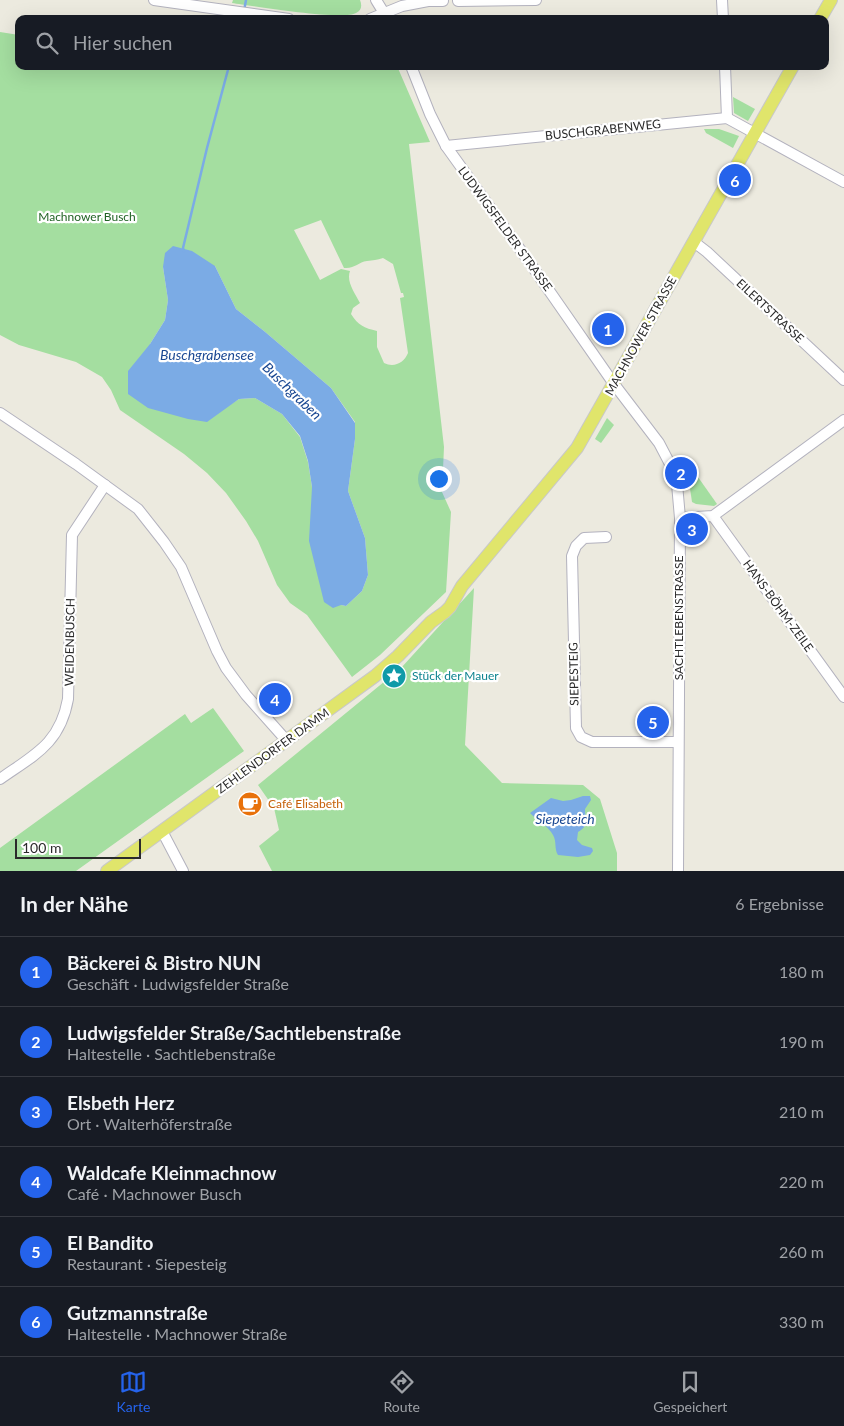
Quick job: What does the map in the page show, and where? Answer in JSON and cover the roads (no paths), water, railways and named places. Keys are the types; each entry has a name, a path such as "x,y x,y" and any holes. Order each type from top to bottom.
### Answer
{"main road":[{"path":"822,15 831,0"},
{"name":"MACHNOWER STRASSE","path":"445,607 577,448 791,70"},
{"name":"ZEHLENDORFER DAMM","path":"107,871 375,676 398,656 445,607"}],"street":[{"path":"154,0 259,15"},
{"path":"376,0 384,15"},
{"path":"458,1 536,0"},
{"path":"722,0 723,15"},
{"path":"387,15 402,6 428,1 443,1"},
{"name":"LUDWIGSFELDER STRASSE","path":"413,70 430,114 446,146 614,384"},
{"path":"725,70 727,118 844,182"},
{"name":"BUSCHGRABENWEG","path":"446,146 727,118"},
{"name":"EILERTSTRASSE","path":"694,242 844,380"},
{"name":"SACHTLEBENSTRASSE","path":"614,384 659,443 670,464 677,484 680,518 678,871"},
{"path":"0,413 138,509 181,567 226,668 246,695 286,740"},
{"path":"680,518 713,516 844,420"},
{"name":"WEIDENBUSCH","path":"0,779 45,747 62,722 68,699 72,535 105,485"},
{"name":"HANS-BÖHM-ZEILE","path":"713,516 844,697"},
{"name":"SIEPESTEIG","path":"606,537 584,538 576,546 572,556 576,728 581,737 592,742 678,742"},
{"path":"162,831 183,871"}],"water":[{"name":"Buschgrabensee","path":"173,246 192,251 215,266 236,309 331,388 355,423 355,439 348,491 365,538 368,575 362,591 346,606 341,605 333,608 324,602 309,541 312,487 308,461 300,436 282,414 255,398 239,399 207,422 148,408 128,394 128,371 150,344 165,320 168,300 163,267 165,253"},
{"name":"Siepeteich","path":"590,796 591,800 585,809 585,825 578,832 577,840 582,845 592,848 593,851 590,855 578,857 558,855 551,832 530,813 551,798 563,801"}],"waterway":[{"name":"Buschgraben","path":"244,11 246,0"},
{"name":"Buschgraben","path":"184,251 183,248 207,148 228,70"}],"place":[{"name":"Gutzmannstraße","path":"735,180"},
{"name":"Bäckerei & Bistro NUN","path":"608,329"},
{"name":"Ludwigsfelder Straße/Sachtlebenstraße","path":"681,473"},
{"name":"Elsbeth Herz","path":"692,529"},
{"name":"Stück der Mauer","path":"394,676"},
{"name":"Waldcafe Kleinmachnow","path":"275,699"},
{"name":"El Bandito","path":"653,722"},
{"name":"Café Elisabeth","path":"250,804"}],"park label":[{"name":"Machnower Busch","path":"87,217"}]}
